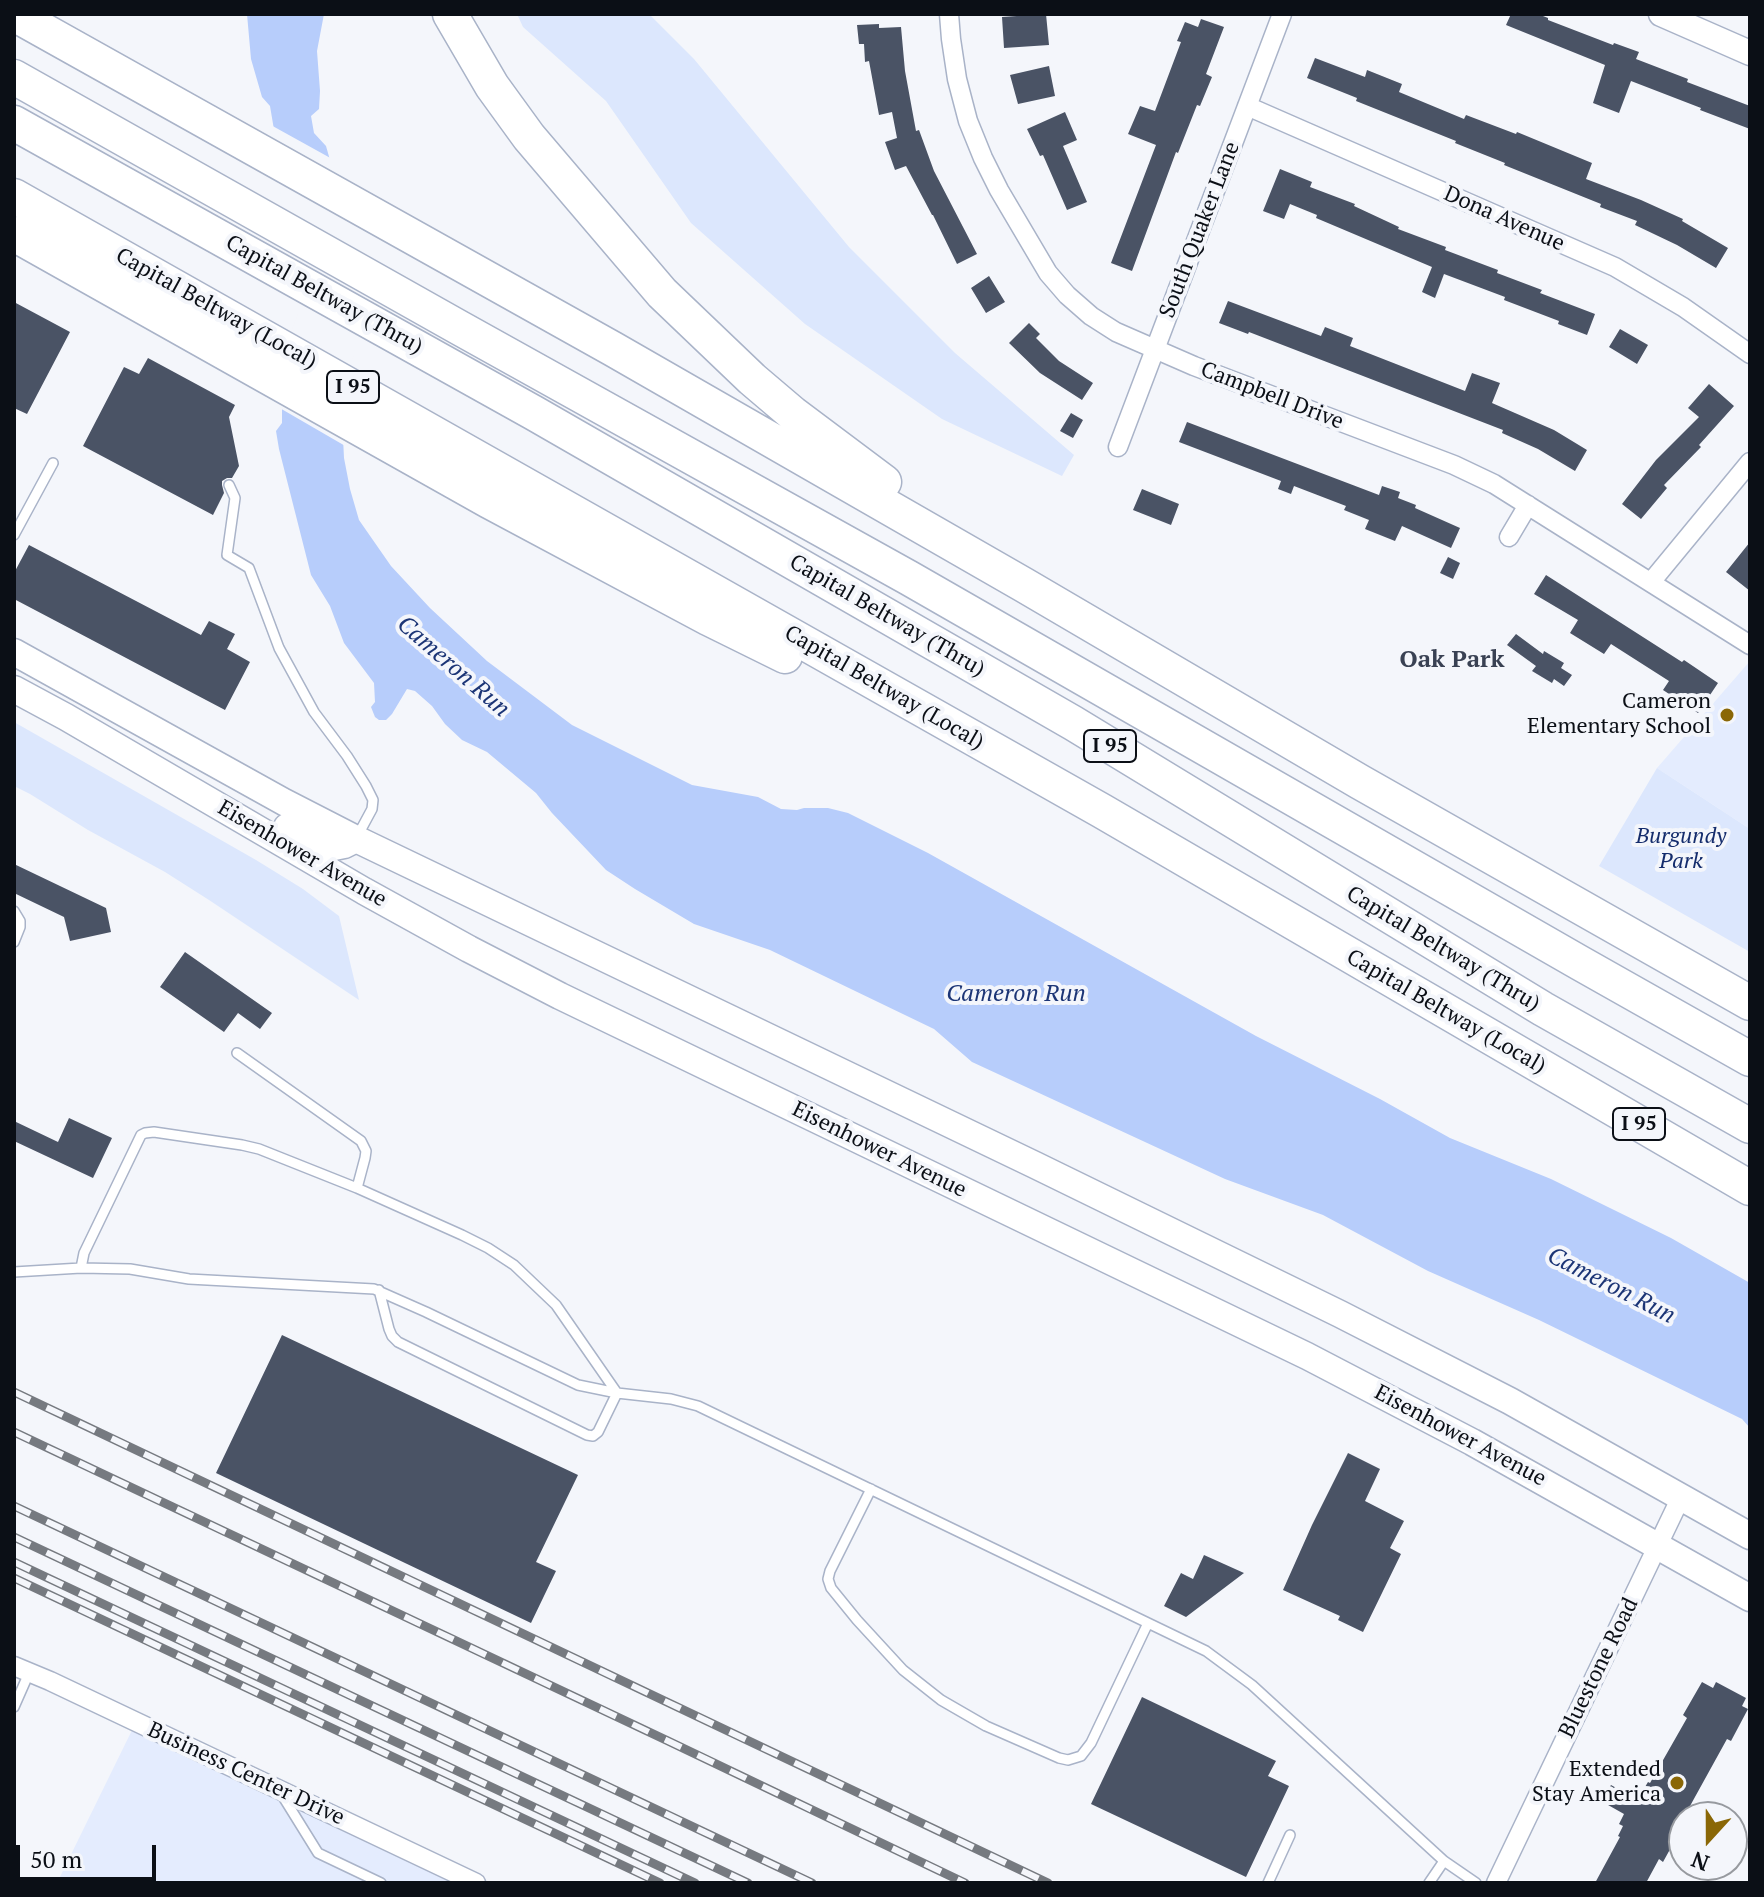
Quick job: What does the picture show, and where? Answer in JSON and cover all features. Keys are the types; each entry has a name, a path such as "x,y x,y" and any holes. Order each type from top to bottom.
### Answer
{"highway":[{"path":"14,14 447,255 1750,1003"},
{"path":"56,14 101,65"},
{"path":"450,14 501,99 529,137 662,293 752,379 848,456 1024,585"},
{"path":"474,14 524,107 580,197"},
{"name":"Capital Beltway (Thru)","path":"14,77 923,586 1750,1059"},
{"name":"Capital Beltway (Thru)","path":"14,123 465,374 1073,723 1530,1002 1750,1126"},
{"name":"Capital Beltway (Local)","path":"14,196 1102,811 1750,1188"},
{"path":"14,234 489,501 708,618 1102,811"}],"main road":[{"name":"Eisenhower Avenue","path":"14,652 356,839 1315,1301 1510,1401 1750,1536"},
{"name":"Eisenhower Avenue","path":"14,689 482,956 1307,1356 1472,1442 1750,1598"},
{"path":"159,771 242,804 322,845 334,847 356,839"}],"street":[{"name":"Campbell Drive","path":"949,14 957,79 968,121 994,179 1037,256 1067,295 1091,316 1116,332 1194,366 1454,465 1494,484 1750,645"},
{"name":"South Quaker Lane","path":"1118,447 1282,14"},
{"path":"1661,14 1750,53"},
{"name":"Dona Avenue","path":"1247,106 1615,267 1683,307 1750,354"},
{"path":"1651,582 1750,462"},
{"path":"1509,537 1528,505"},
{"name":"Bluestone Road","path":"1496,1883 1681,1497"},
{"name":"Business Center Drive","path":"22,1670 476,1883"}],"lane":[{"path":"14,535 53,463"},
{"path":"229,485 235,498 227,555 249,568 279,648 314,712 347,756 373,800 372,809 356,839"},
{"path":"14,911 20,921 14,942"},
{"path":"237,1053 361,1141 366,1151 357,1188"},
{"path":"81,1268 84,1253 141,1135 154,1132 251,1147 357,1188 462,1235 514,1265 556,1305 617,1393"},
{"path":"14,1272 130,1269 189,1279 379,1290 578,1385 698,1406 1199,1647 1243,1677 1444,1861 1476,1883"},
{"path":"379,1290 389,1329 398,1342 587,1435 593,1436 598,1432 617,1393"},
{"path":"871,1489 830,1571 828,1579 831,1588 903,1670 941,1700 986,1726 1059,1758 1068,1760 1081,1756 1091,1743 1148,1623"},
{"path":"14,1707 22,1670"},
{"path":"278,1789 318,1853 381,1883"},
{"path":"1268,1883 1290,1835"},
{"path":"1429,1883 1444,1861"}],"shaded area":[{"name":"Cameron Elementary School","path":"1750,661 1750,829 1657,768"},
{"path":"136,1722 476,1883 57,1883"}],"green space":[{"path":"517,14 650,15 694,59 849,247 955,353 1074,455 1062,476 942,419 805,324 691,223 606,101 523,27"},
{"path":"14,722 256,860 339,916 359,1000 165,872 14,786"},
{"name":"Burgundy Park","path":"1657,768 1750,829 1750,952 1599,866"}],"water":[{"name":"Cameron Run","path":"247,14 324,14 317,51 319,109 311,116 314,133 326,146 353,241 341,397 344,458 359,520 391,566 430,608 487,661 572,725 692,785 758,797 781,809 828,808 848,813 928,853 1256,1036 1450,1138 1551,1179 1671,1238 1750,1283 1750,1428 1742,1419 1539,1320 1428,1271 1323,1215 1225,1179 972,1062 934,1029 770,950 694,924 606,870 536,793 487,752 462,740 415,691 407,689 386,720 375,717 371,707 375,702 374,683 344,643 330,606 311,575 279,449 276,431 282,423 282,365 311,300 286,201 270,106 262,97 251,59"}],"pier":[{"path":"269,124 334,160 357,240 361,318 345,397 347,447 278,407 278,364 298,314 307,300 282,202"}],"building":[{"path":"1046,14 1049,45 1004,48 1002,17"},
{"path":"1511,14 1538,14 1613,45 1639,52 1636,59 1750,106 1750,129 1631,81 1619,113 1593,103 1605,65 1506,25"},
{"path":"1201,19 1224,27 1206,74 1212,77 1176,152 1132,271 1111,263 1156,145 1128,134 1140,106 1155,111 1181,42 1177,41 1185,22 1198,27"},
{"path":"879,24 879,28 901,27 916,131 919,130 934,171 977,254 957,264 906,166 895,170 885,142 897,138 892,112 879,115 869,61 865,62 864,44 859,44 857,25"},
{"path":"1315,58 1365,77 1367,70 1402,84 1399,92 1464,119 1466,115 1517,132 1592,163 1586,179 1683,219 1728,248 1716,268 1635,225 1637,221 1600,207 1601,204 1307,78"},
{"path":"1049,66 1055,96 1018,104 1010,75"},
{"path":"1065,112 1077,140 1063,146 1087,202 1067,210 1043,155 1040,156 1027,129"},
{"path":"1280,169 1312,182 1310,187 1355,204 1398,229 1498,270 1497,273 1542,290 1540,293 1595,314 1587,335 1504,300 1505,297 1444,274 1435,298 1422,292 1432,267 1290,204 1284,219 1263,211"},
{"path":"989,276 1005,302 986,313 971,288"},
{"path":"1228,301 1321,336 1325,327 1353,338 1350,346 1465,391 1472,373 1500,383 1492,403 1554,430 1587,450 1575,471 1538,449 1502,433 1503,430 1219,323"},
{"path":"14,302 70,332 27,414 14,408"},
{"path":"1029,323 1040,334 1036,338 1059,361 1093,383 1082,400 1040,373 1009,343"},
{"path":"1620,329 1648,345 1637,364 1609,347"},
{"path":"148,358 235,405 229,417 239,466 232,478 222,481 224,493 213,515 83,446 124,367 139,374"},
{"path":"1709,384 1734,406 1699,445 1701,447 1664,485 1667,488 1641,519 1622,504 1656,460 1699,417 1688,408"},
{"path":"1071,413 1083,420 1073,438 1060,431"},
{"path":"1187,422 1379,495 1382,486 1400,492 1398,498 1460,528 1451,548 1402,526 1395,541 1365,529 1369,520 1344,510 1346,506 1294,486 1291,494 1278,489 1281,481 1179,442"},
{"path":"1142,489 1179,504 1171,525 1133,510"},
{"path":"1750,542 1750,591 1726,572"},
{"path":"29,545 201,635 209,621 235,634 227,649 250,662 225,710 14,599 14,573"},
{"path":"1448,557 1460,563 1453,579 1440,573"},
{"path":"1546,575 1718,683 1698,713 1663,690 1669,681 1611,644 1604,654 1570,633 1578,620 1534,594"},
{"path":"1516,634 1543,654 1544,651 1564,663 1561,668 1572,675 1564,686 1532,671 1536,666 1507,645"},
{"path":"14,864 106,908 111,932 70,941 64,917 14,893"},
{"path":"185,952 272,1013 260,1029 238,1013 224,1032 160,987"},
{"path":"69,1118 112,1138 93,1178 14,1141 14,1121 58,1142"},
{"path":"282,1335 578,1475 536,1562 556,1571 531,1623 216,1473"},
{"path":"1348,1453 1380,1469 1365,1501 1404,1521 1390,1548 1401,1554 1363,1632 1338,1620 1340,1616 1283,1590"},
{"path":"1204,1555 1244,1573 1186,1617 1164,1606 1181,1573 1193,1579"},
{"name":"Extended Stay America","path":"1702,1682 1713,1688 1716,1682 1746,1698 1742,1706 1748,1709 1731,1741 1727,1739 1693,1801 1668,1801 1668,1853 1663,1862 1659,1859 1646,1883 1595,1883 1620,1837 1623,1826 1619,1824 1624,1814 1601,1801 1611,1785 1634,1798 1638,1790 1642,1792 1687,1718 1683,1715"},
{"path":"1142,1697 1276,1761 1268,1776 1289,1786 1246,1877 1091,1804"}],"railway":[{"path":"14,1392 1048,1883"},
{"path":"14,1432 965,1883"},
{"path":"14,1506 812,1883"},
{"path":"14,1537 748,1883"},
{"path":"14,1562 695,1883"},
{"path":"14,1578 660,1883"}],"place":[{"name":"Cameron Elementary School","path":"1727,715"},
{"name":"Extended Stay America","path":"1677,1783"}],"district":[{"name":"Oak Park","path":"1452,660"}]}
